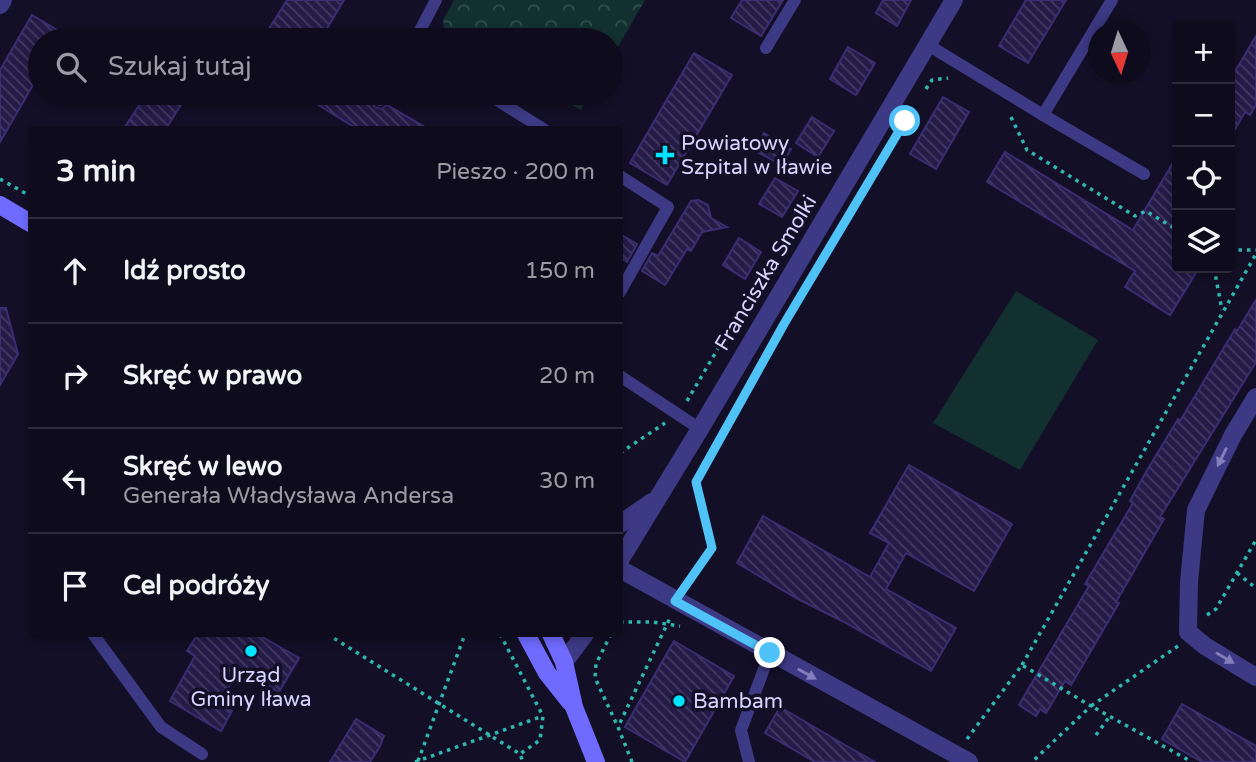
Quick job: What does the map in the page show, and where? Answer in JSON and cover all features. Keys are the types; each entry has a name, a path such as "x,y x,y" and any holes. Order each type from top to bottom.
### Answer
{"street":[{"path":"0,5 4,0"},
{"name":"Franciszka Smolki","path":"623,555 954,0"},
{"path":"0,205 28,221"},
{"path":"1256,397 1233,435 1196,510 1188,622 1188,632 1205,646 1256,677"},
{"name":"Franciszka Smolki","path":"623,522 658,498"},
{"path":"623,571 970,762"},
{"path":"528,637 547,673 574,707"},
{"path":"552,637 564,662 574,707 596,762"},
{"path":"564,662 583,637"}],"lane":[{"path":"421,28 436,0"},
{"path":"766,48 795,0"},
{"path":"1043,115 1112,0"},
{"path":"928,45 1144,174"},
{"path":"505,105 539,126"},
{"path":"623,178 668,207 623,287"},
{"path":"623,378 700,429"},
{"path":"95,637 161,727 202,754"},
{"path":"749,762 741,730 770,653"}],"path":[{"path":"926,90 932,80 958,77"},
{"path":"1010,116 1027,150 1135,216 1146,211 1172,227"},
{"path":"0,178 28,195"},
{"path":"964,743 1022,664 1256,252 1235,250"},
{"path":"1215,273 1222,313"},
{"path":"623,451 677,415 746,301"},
{"path":"618,727 668,625 675,601 712,548 696,482 723,433"},
{"path":"1188,622 1204,617 1216,609 1256,541"},
{"path":"1237,573 1256,588"},
{"path":"623,622 668,625"},
{"path":"332,637 520,754 523,762"},
{"path":"416,761 440,705 464,637"},
{"path":"502,637 543,716 540,740 520,754"},
{"path":"610,637 596,664 595,678 632,762"},
{"path":"1032,762 1091,706 1179,645"},
{"path":"1022,664 1192,762"},
{"path":"416,761 543,716"},
{"path":"1096,735 1110,716"}],"green space":[{"path":"454,0 645,0 623,38 623,28 444,28 443,20"},
{"path":"1016,291 1098,340 1020,470 933,423"}],"building":[{"path":"287,0 344,0 327,28 270,28"},
{"path":"742,0 783,0 761,36 731,18"},
{"path":"883,0 911,0 897,26 876,13"},
{"path":"1026,0 1066,0 1028,63 999,46"},
{"path":"32,15 54,28 28,28 28,94 0,142 0,70"},
{"path":"1256,36 1256,105 1250,115 1245,112 1235,129 1235,84 1235,72"},
{"path":"848,47 875,63 856,95 830,79"},
{"path":"694,53 732,75 667,185 630,163"},
{"path":"943,97 969,112 936,169 910,154"},
{"path":"139,105 181,105 168,126 126,126"},
{"path":"318,105 374,105 381,109 387,105 423,126 353,126"},
{"path":"812,117 834,131 818,157 796,143"},
{"path":"764,133 791,149 781,165 754,150"},
{"path":"1005,152 1133,230 1172,164 1172,273 1196,273 1170,315 1125,287 1135,271 987,182"},
{"path":"775,178 798,191 782,217 759,204"},
{"path":"698,200 708,205 711,218 727,227 702,232 691,251 687,249 665,285 642,271 652,253 658,256 691,201"},
{"path":"623,236 637,244 627,262 623,259"},
{"path":"739,238 761,252 745,279 723,265"},
{"path":"1256,300 1256,362 1160,517 1164,519 1071,685 1065,681 1046,713 1040,709 1036,716 1019,705 1089,586 1085,584 1133,503 1130,501 1146,472"},
{"path":"0,308 6,308 18,354 0,385"},
{"path":"909,465 1012,524 974,591 906,553 886,589 956,628 931,671 737,563 763,516 870,577 889,543 870,533"},
{"path":"196,637 262,637 299,658 279,692 239,669 219,704 232,711 221,731 170,701 195,656 187,651"},
{"name":"Bambam","path":"674,641 734,676 685,762 625,727"},
{"path":"1182,704 1256,746 1256,762 1202,762 1162,739"},
{"path":"780,707 875,762 815,762 765,733"},
{"path":"356,719 384,736 380,746 370,762 330,762"}],"place":[{"name":"Powiatowy Szpital w Iławie","path":"665,155"},
{"name":"Urząd Gminy Iława","path":"251,651"},
{"name":"Bambam","path":"679,701"}],"route":[{"path":"770,653 675,601 712,548 696,482 784,324 905,121"}]}
